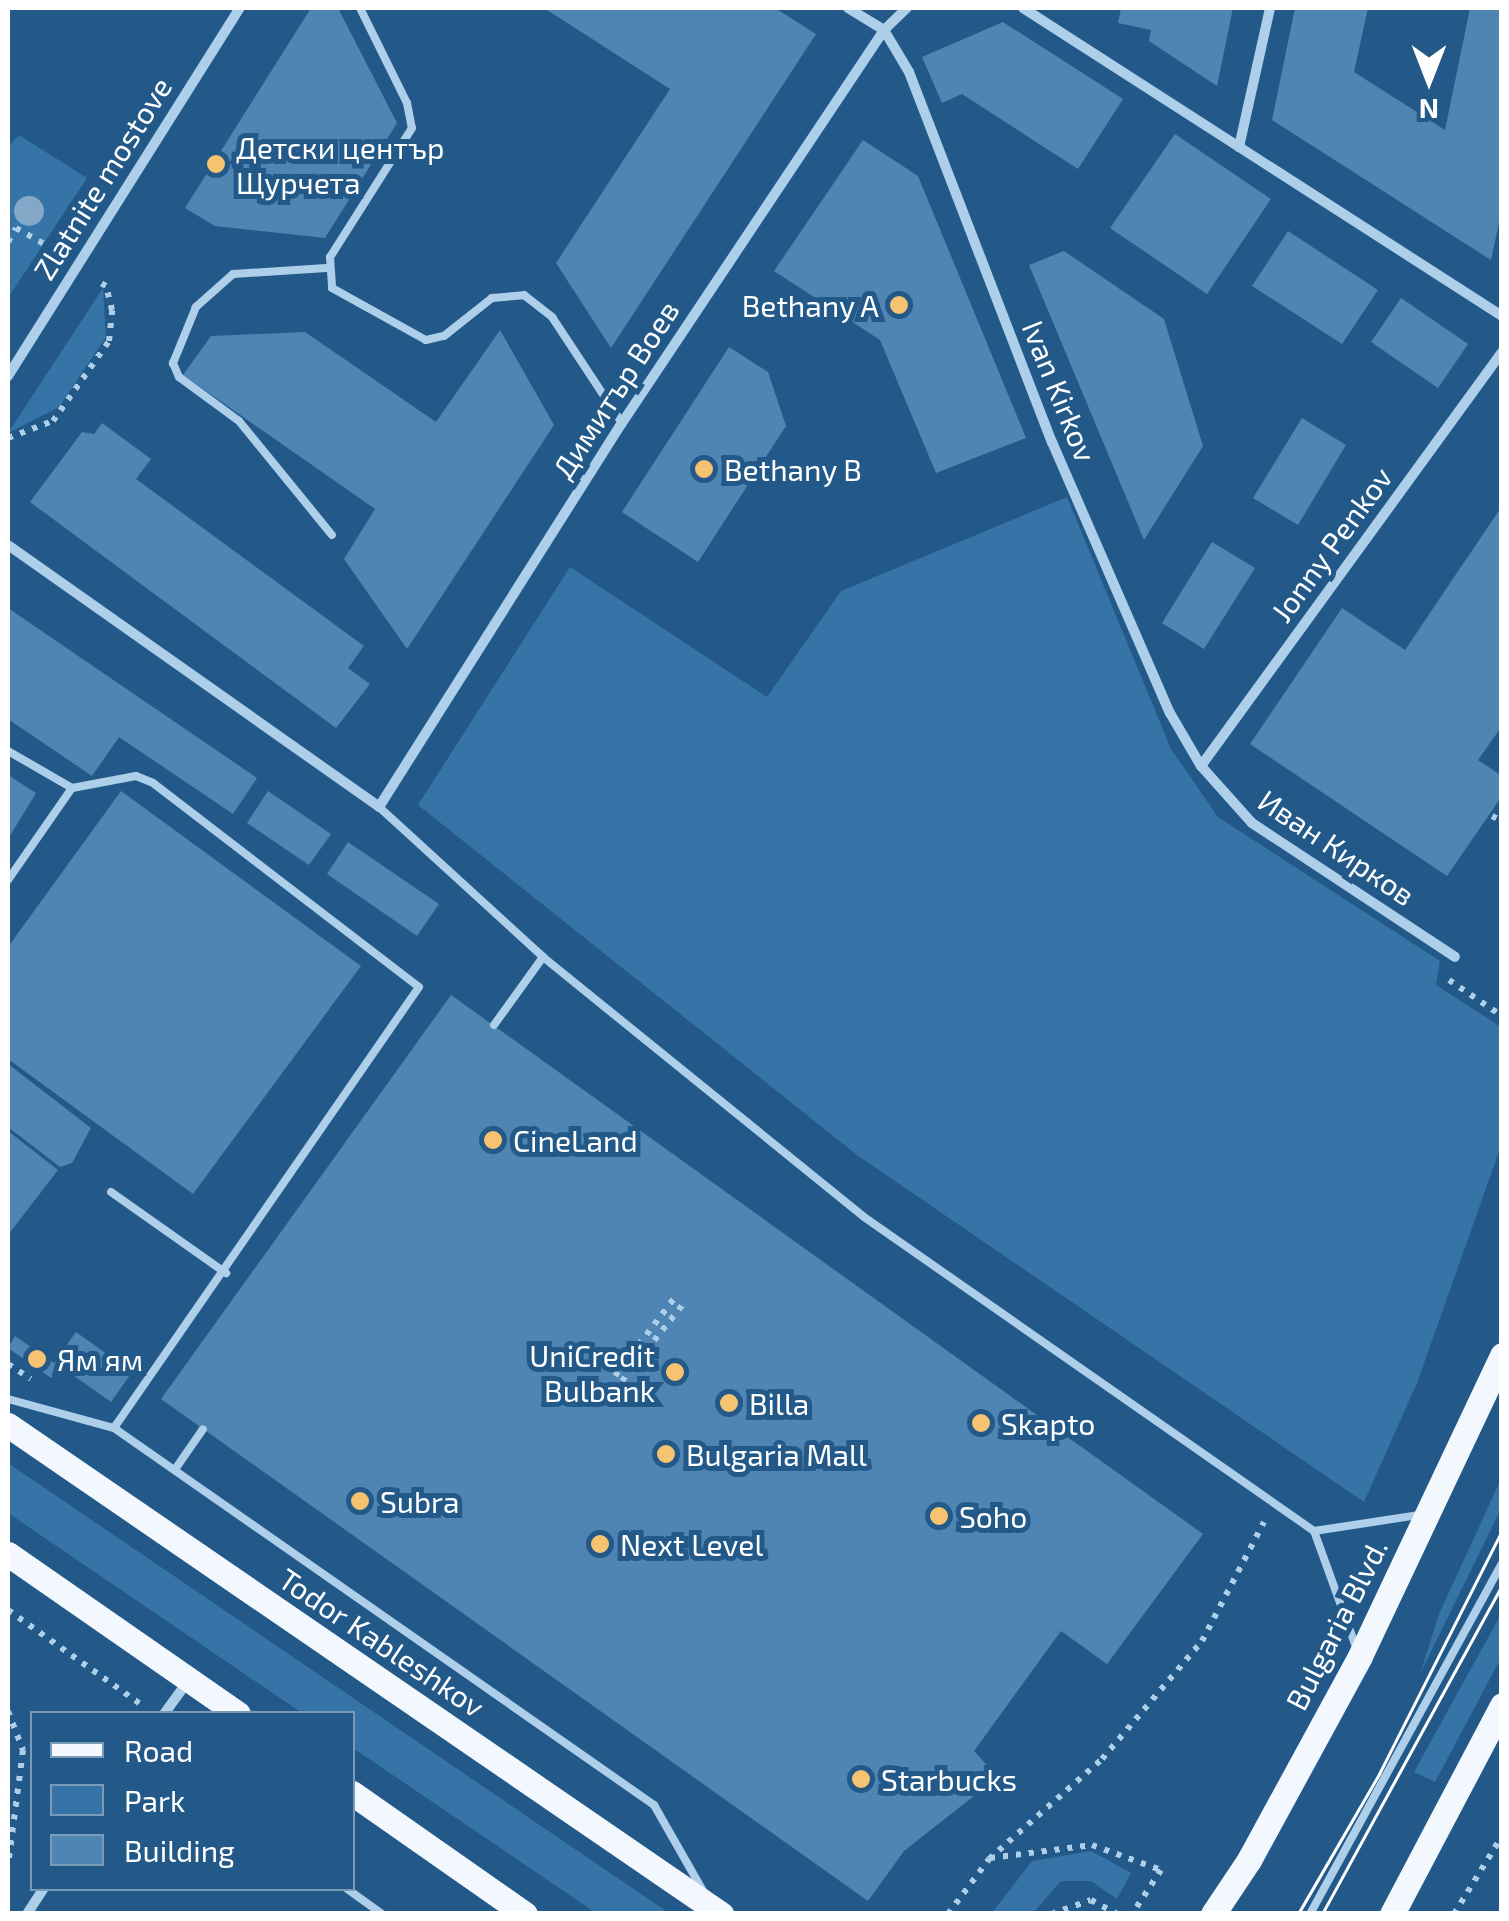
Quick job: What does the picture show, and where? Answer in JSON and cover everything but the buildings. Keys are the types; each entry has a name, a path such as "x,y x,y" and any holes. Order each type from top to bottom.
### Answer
{"main road":[{"name":"Bulgaria Blvd.","path":"1212,1914 1249,1860 1360,1656 1502,1355"},
{"name":"Todor Kableshkov","path":"8,1425 717,1911"},
{"path":"8,1554 234,1711"},
{"path":"1392,1914 1502,1705"},
{"path":"355,1795 525,1914"}],"street":[{"name":"Zlatnite mostove","path":"8,376 240,8"},
{"path":"848,8 884,30"},
{"name":"Димитър Воев","path":"379,807 622,423 884,30 906,8"},
{"path":"1022,8 1502,316"},
{"path":"1239,147 1270,8"},
{"name":"Ivan Kirkov","path":"884,30 910,72 1052,442 1170,713 1202,766"},
{"name":"Jonny Penkov","path":"1202,766 1502,352"},
{"path":"8,546 379,807"},
{"name":"Иван Кирков","path":"1202,766 1252,823 1455,957"},
{"path":"166,1711 189,1679"},
{"path":"26,1914 42,1891"}],"lane":[{"path":"360,8 408,103 412,128 326,268 332,288 418,340 444,336 492,298 524,295 552,317 622,423"},
{"path":"326,268 234,274 196,308 173,364 179,376 239,421 332,534"},
{"path":"8,750 72,788 136,776 153,784 419,987 226,1273 114,1428"},
{"path":"8,880 72,788"},
{"path":"379,807 543,956 864,1217 1314,1531 1360,1656"},
{"path":"494,1025 543,956"},
{"path":"111,1192 226,1273"},
{"path":"8,1399 114,1428 654,1804 717,1911"},
{"path":"176,1468 203,1429"},
{"path":"1314,1531 1427,1514"},
{"path":"1310,1914 1502,1564"},
{"path":"350,1891 382,1914"}],"path":[{"path":"8,242 16,228 106,286 109,341 53,421 8,438"},
{"path":"1492,816 1502,821"},
{"path":"1455,957 1449,981 1502,1016"},
{"path":"676,1296 619,1378 684,1303"},
{"path":"8,1364 37,1383"},
{"path":"948,1914 989,1858 1102,1759 1202,1641 1274,1503"},
{"path":"8,1610 134,1698"},
{"path":"8,1711 22,1750 8,1866"},
{"path":"1454,1914 1502,1836"},
{"path":"989,1858 1092,1845 1161,1870 1132,1914"},
{"path":"1050,1914 1091,1900 1117,1914"}],"green space":[{"path":"19,135 87,178 8,298 8,147"},
{"path":"103,288 106,337 59,407 8,433"},
{"path":"1067,497 1171,749 1218,817 1440,961 1436,985 1501,1027 1501,1146 1417,1383 1364,1502 857,1155 418,805 570,567 767,697 841,591"},
{"path":"8,1463 669,1913 596,1913 355,1749 355,1711 299,1711 8,1513"},
{"path":"1501,1479 1501,1509 1420,1674 1439,1614"},
{"path":"1501,1614 1501,1658 1435,1782 1414,1772"},
{"path":"1091,1851 1131,1873 1117,1899 1091,1881 1061,1881 1033,1913 992,1913 1032,1861"}],"tram line":[{"path":"1298,1914 1379,1774 1502,1531"},
{"path":"1322,1914 1502,1585"}],"place":[{"name":"Детски център Щурчета","path":"216,164"},
{"name":"Bethany A","path":"899,305"},
{"name":"Bethany B","path":"704,469"},
{"name":"CineLand","path":"493,1140"},
{"name":"Ям ям","path":"37,1359"},
{"name":"UniCredit Bulbank","path":"675,1372"},
{"name":"Billa","path":"729,1403"},
{"name":"Skapto","path":"981,1423"},
{"name":"Bulgaria Mall","path":"666,1454"},
{"name":"Subra","path":"360,1501"},
{"name":"Soho","path":"939,1516"},
{"name":"Next Level","path":"600,1544"},
{"name":"Starbucks","path":"861,1779"}]}
